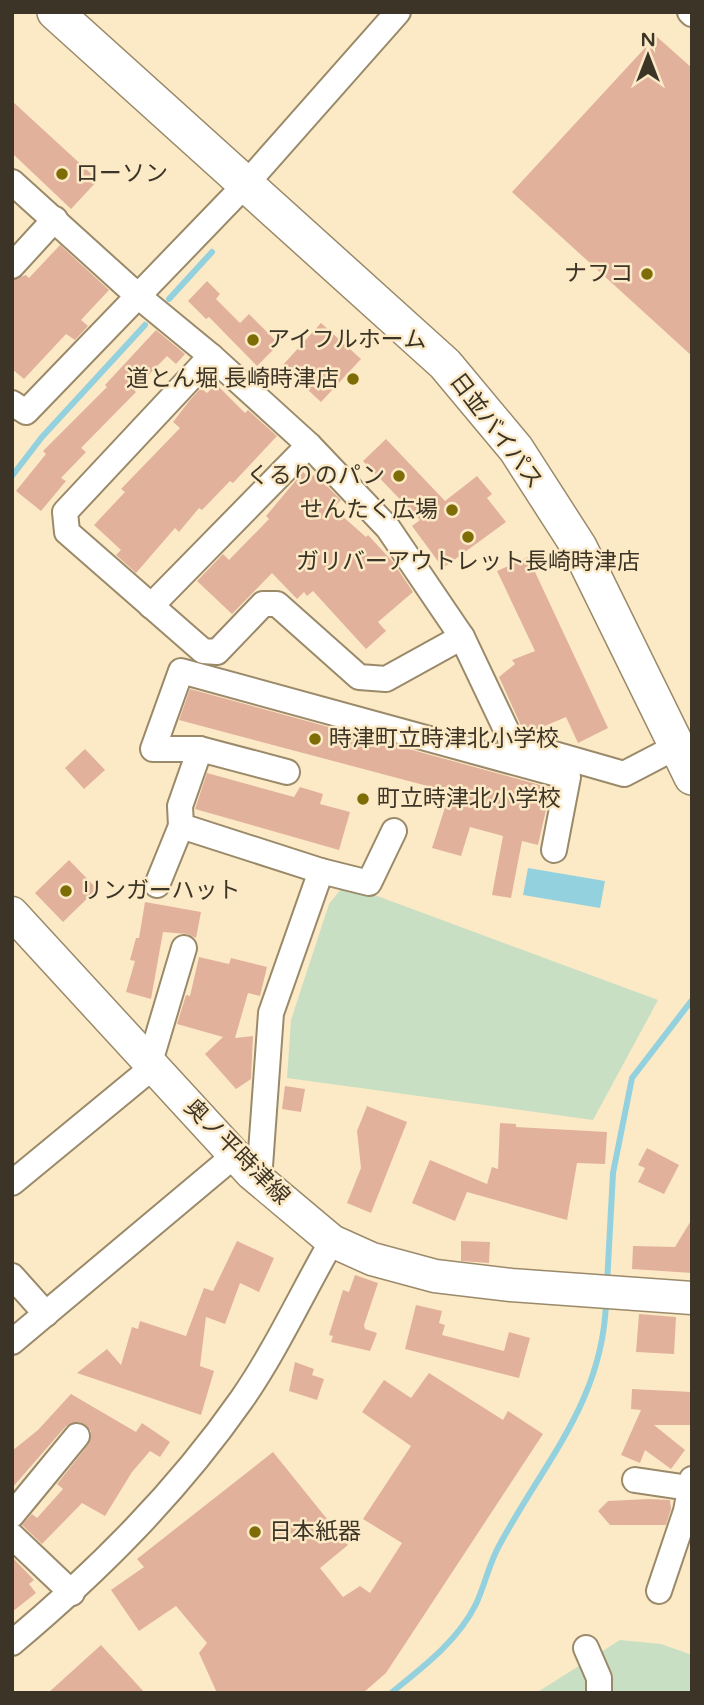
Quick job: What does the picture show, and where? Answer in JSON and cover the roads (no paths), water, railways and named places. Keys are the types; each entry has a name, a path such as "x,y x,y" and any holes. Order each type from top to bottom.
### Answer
{"highway":[{"name":"日並バイパス","path":"55,12 445,365 516,449 579,547 686,761"}],"main road":[{"name":"奥ノ平時津線","path":"12,913 259,1180 332,1241 372,1259 435,1276 511,1285 692,1298"}],"street":[{"path":"12,403 26,412 246,184 398,12"},
{"path":"12,182 309,445 388,528 462,637 512,742 624,774 686,761"},
{"path":"12,266 55,219"},
{"path":"211,356 65,512 67,532 203,651 217,652 263,604 277,604 359,677 386,679 462,637"},
{"path":"151,606 309,445"},
{"path":"287,772 200,749 153,749 181,671 568,777 554,850"},
{"path":"158,885 181,827 180,806 200,749"},
{"path":"181,827 369,883 394,831"},
{"path":"259,1180 271,1013 321,870"},
{"path":"12,1184 152,1064 184,948"},
{"path":"12,1342 235,1155"},
{"path":"12,1643 72,1593 184,1477 244,1396 332,1241"},
{"path":"12,1276 46,1314"},
{"path":"12,1515 78,1436"},
{"path":"635,1480 691,1483 686,1511 659,1591"},
{"path":"12,1536 72,1593"},
{"path":"586,1648 599,1678 600,1693"}],"water":[{"path":"528,868 605,881 600,908 523,895"}],"waterway":[{"path":"169,299 212,252"},
{"path":"12,476 42,437 145,325"},
{"path":"607,1284 613,1173 632,1078 692,1000"},
{"path":"391,1693 449,1642 476,1604 496,1551 583,1400 602,1337 606,1302"}],"place":[{"name":"ローソン","path":"62,174"},
{"name":"ナフコ","path":"647,274"},
{"name":"アイフルホーム","path":"253,340"},
{"name":"道とん堀 長崎時津店","path":"353,379"},
{"name":"くるりのパン","path":"399,476"},
{"name":"せんたく広場","path":"452,510"},
{"name":"ガリバーアウトレット長崎時津店","path":"468,537"},
{"name":"時津町立時津北小学校","path":"315,739"},
{"name":"町立時津北小学校","path":"363,799"},
{"name":"リンガーハット","path":"66,891"},
{"name":"日本紙器","path":"255,1532"}]}
